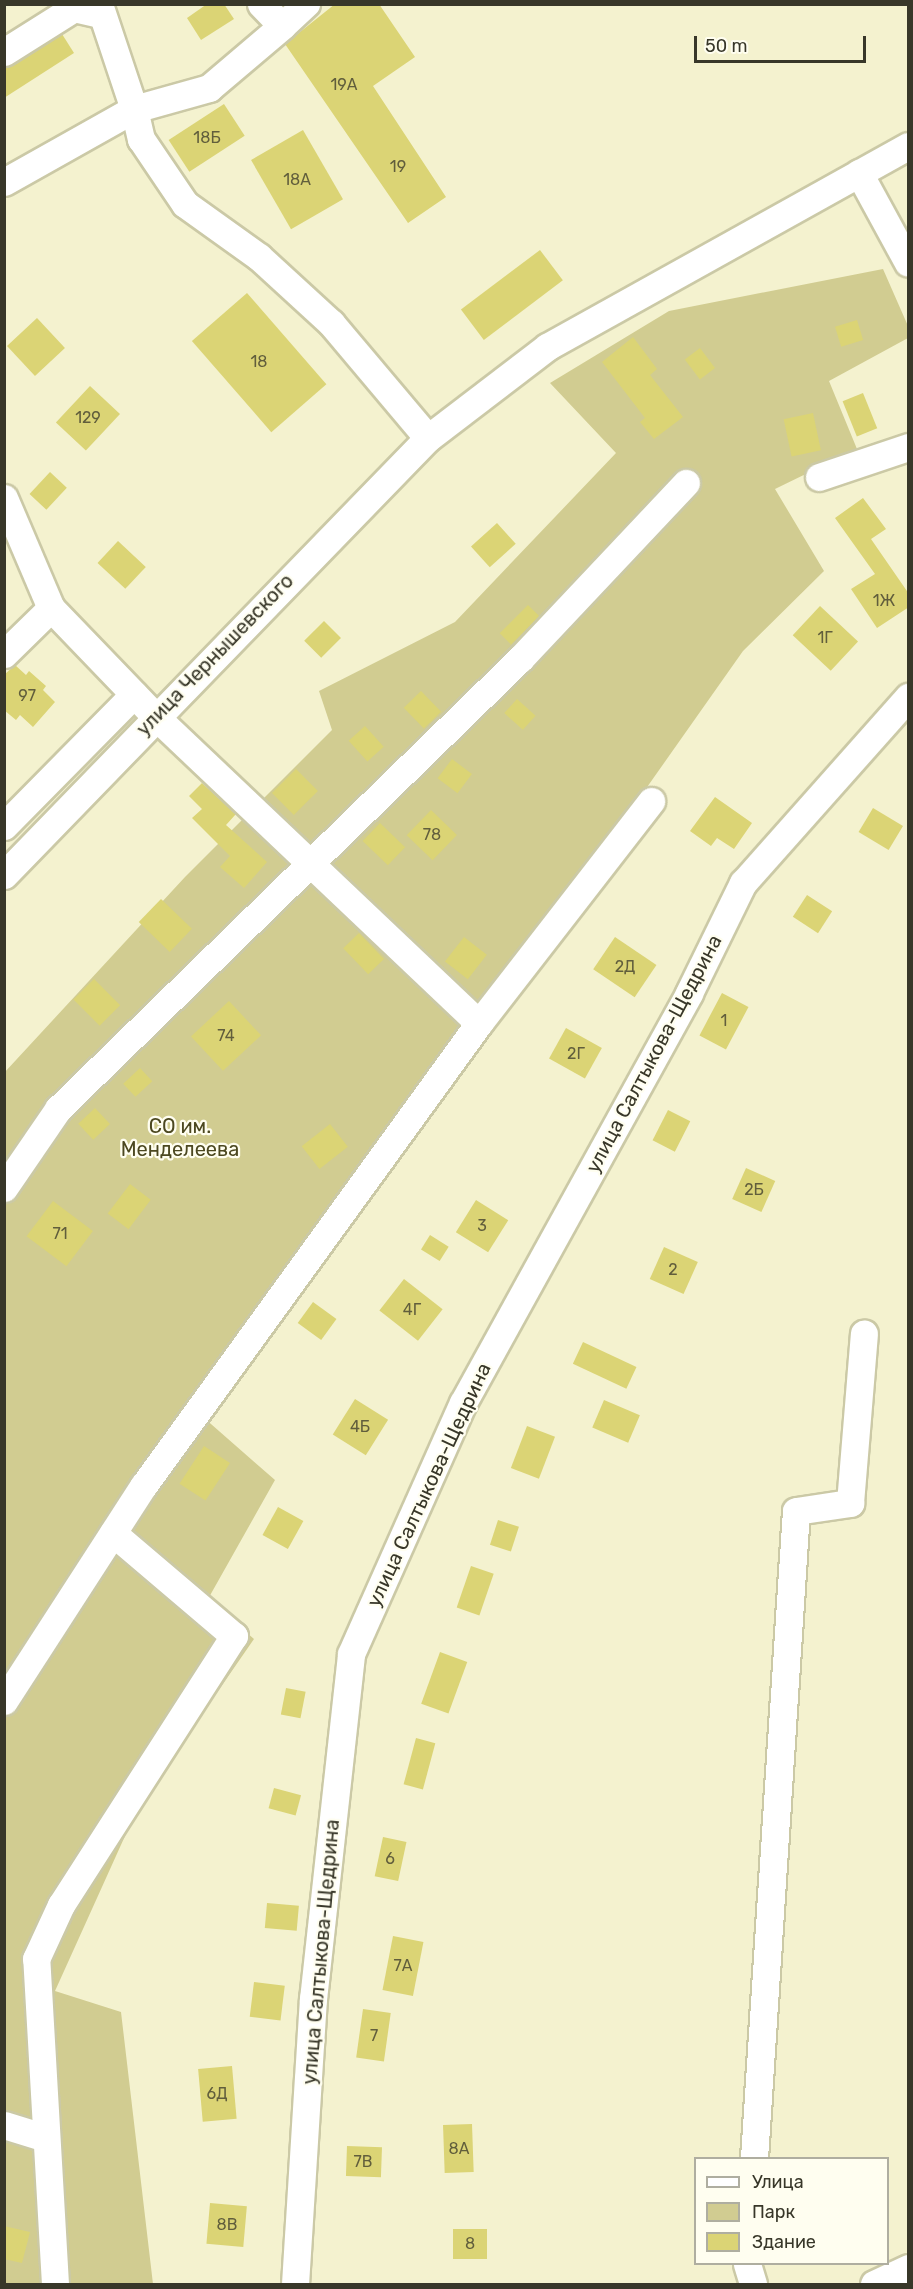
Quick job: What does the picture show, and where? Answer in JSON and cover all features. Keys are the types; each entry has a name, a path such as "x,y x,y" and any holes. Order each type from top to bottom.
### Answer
{"street":[{"path":"261,4 282,26"},
{"path":"6,179 134,109 209,88 306,4"},
{"path":"4,52 74,9 100,10 134,109 141,140 185,204 259,257 331,323 428,438"},
{"name":"улица Чернышевского","path":"5,873 154,716 428,438 546,346 658,282 909,146"},
{"path":"859,173 909,263"},
{"path":"819,477 909,447"},
{"path":"4,1188 58,1109 520,659 686,483"},
{"path":"4,498 51,608 154,716 307,864 479,1023"},
{"path":"4,654 51,608"},
{"path":"4,826 134,694"},
{"name":"улица Салтыкова-Щедрина","path":"295,2284 313,1999 351,1654 463,1403 689,993 743,883 909,697"},
{"path":"4,1701 113,1533 479,1023 651,801"},
{"path":"754,2157 796,1511 850,1503 864,1334"},
{"path":"55,2284 36,1959 61,1905 234,1636 113,1533"},
{"path":"4,2125 46,2138"},
{"path":"747,2265 753,2284"},
{"path":"874,2284 909,2268"}],"green space":[{"name":"СО им. Менделеева","path":"883,269 908,326 908,338 829,381 857,449 775,489 824,571 743,651 203,1417 275,1480 208,1599 254,1639 139,1805 55,1991 121,2012 153,2284 5,2284 4,1073 185,877 332,730 319,691 455,622 616,453 550,383 669,311"}],"building":[{"path":"207,4 224,4 234,19 201,40 187,18"},
{"path":"335,4 379,4 415,57 373,86 446,197 408,223 285,44"},
{"path":"62,34 74,53 4,98 4,68"},
{"path":"224,104 245,136 189,172 169,140"},
{"path":"303,130 343,199 291,229 251,160"},
{"path":"540,250 563,280 484,340 461,310"},
{"path":"247,293 326,384 271,432 192,341"},
{"path":"37,318 65,348 35,376 7,346"},
{"path":"857,320 863,340 841,347 835,327"},
{"path":"633,337 657,369 650,375 683,417 654,439 640,422 645,418 602,362"},
{"path":"700,348 715,368 700,379 685,359"},
{"path":"90,386 120,414 86,451 56,423"},
{"path":"863,393 877,428 857,436 843,401"},
{"path":"813,413 821,450 792,456 784,419"},
{"path":"50,472 67,488 46,510 30,494"},
{"path":"863,498 886,529 871,539 909,594 909,607 877,628 851,589 875,574 835,518"},
{"path":"497,523 516,544 490,567 471,546"},
{"path":"118,541 146,567 125,589 98,563"},
{"path":"528,605 539,616 511,645 500,633"},
{"path":"820,606 858,641 831,671 793,635"},
{"path":"324,621 341,638 321,658 304,641"},
{"path":"15,665 26,675 29,671 46,686 43,690 55,702 33,727 20,715 16,720 4,710 4,675"},
{"path":"421,691 441,712 424,729 404,708"},
{"path":"517,699 536,716 523,730 504,713"},
{"path":"365,726 384,747 367,762 349,741"},
{"path":"452,759 472,774 458,793 438,778"},
{"path":"296,769 318,791 294,815 272,793"},
{"path":"202,783 236,814 226,825 267,862 244,888 220,867 230,856 192,818 202,809 189,796"},
{"path":"715,797 752,823 734,849 717,838 711,846 690,831"},
{"path":"873,808 903,826 889,850 859,832"},
{"path":"431,810 457,835 433,860 407,835"},
{"path":"380,823 405,847 388,865 363,841"},
{"path":"807,895 832,911 818,933 793,917"},
{"path":"161,899 192,929 170,952 139,922"},
{"path":"359,933 384,959 368,974 343,948"},
{"path":"464,937 487,955 468,979 445,961"},
{"path":"615,937 656,965 635,997 593,969"},
{"path":"94,979 120,1005 100,1026 73,1000"},
{"path":"722,993 748,1007 726,1049 699,1035"},
{"path":"229,1001 261,1035 223,1071 191,1036"},
{"path":"566,1028 602,1048 585,1078 549,1059"},
{"path":"140,1068 152,1081 135,1097 123,1084"},
{"path":"95,1108 110,1124 93,1140 78,1124"},
{"path":"668,1110 690,1121 675,1152 653,1140"},
{"path":"330,1124 348,1147 319,1169 302,1146"},
{"path":"746,1168 775,1181 761,1212 732,1199"},
{"path":"130,1184 151,1200 128,1229 108,1214"},
{"path":"476,1200 508,1220 488,1252 456,1232"},
{"path":"53,1201 93,1231 66,1266 27,1236"},
{"path":"430,1235 449,1247 440,1261 421,1249"},
{"path":"664,1247 698,1262 684,1294 650,1279"},
{"path":"404,1279 443,1309 418,1341 379,1311"},
{"path":"313,1302 336,1319 321,1340 298,1323"},
{"path":"583,1342 636,1367 626,1389 573,1364"},
{"path":"355,1399 388,1420 366,1455 333,1435"},
{"path":"604,1400 640,1415 628,1443 592,1428"},
{"path":"527,1426 555,1437 539,1479 511,1468"},
{"path":"204,1446 230,1463 205,1501 179,1484"},
{"path":"278,1507 303,1521 288,1549 262,1535"},
{"path":"498,1520 519,1527 511,1552 490,1545"},
{"path":"471,1566 494,1574 479,1615 457,1608"},
{"path":"440,1652 467,1662 448,1714 421,1704"},
{"path":"286,1688 306,1692 300,1718 281,1715"},
{"path":"416,1738 435,1743 423,1790 404,1784"},
{"path":"274,1788 301,1795 296,1816 269,1808"},
{"path":"383,1837 406,1842 398,1881 375,1876"},
{"path":"267,1903 299,1906 297,1931 265,1928"},
{"path":"393,1936 423,1942 413,1996 383,1990"},
{"path":"254,1982 285,1986 281,2021 250,2017"},
{"path":"363,2009 391,2013 384,2061 356,2058"},
{"path":"232,2066 237,2119 203,2122 198,2069"},
{"path":"472,2124 474,2172 445,2173 443,2125"},
{"path":"347,2146 382,2147 381,2177 346,2176"},
{"path":"210,2203 247,2206 243,2247 206,2244"},
{"path":"4,2226 30,2232 22,2263 4,2259"},
{"path":"453,2229 487,2229 487,2259 453,2259"}]}
